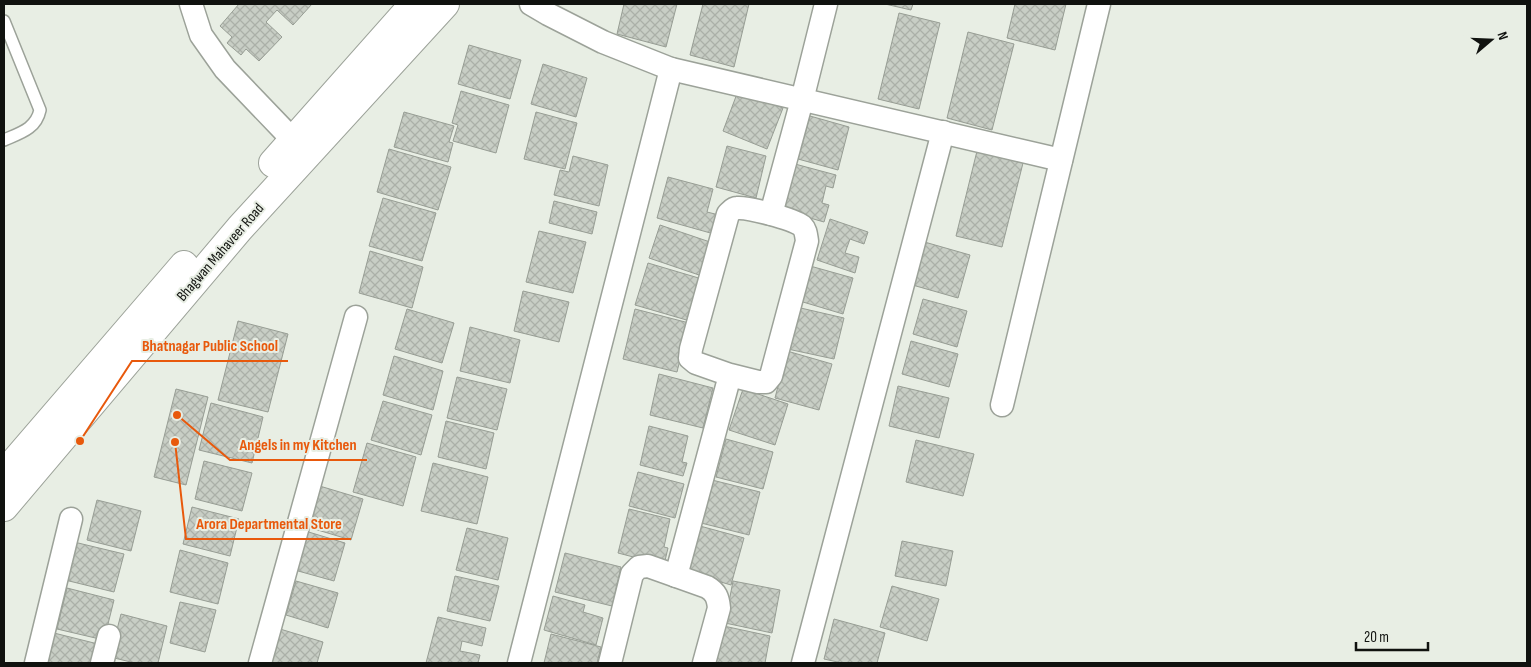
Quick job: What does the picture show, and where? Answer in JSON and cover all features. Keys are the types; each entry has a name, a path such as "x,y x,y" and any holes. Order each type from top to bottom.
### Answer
{"street":[{"path":"191,4 201,35 225,69 293,140"},
{"name":"Bhagwan Mahaveer Road","path":"4,474 293,140 414,4"},
{"name":"Bhagwan Mahaveer Road","path":"4,507 240,228 445,4"},
{"path":"531,4 603,42 671,69 1061,160"},
{"path":"771,214 826,4"},
{"path":"1002,406 1099,4"},
{"path":"520,663 671,69"},
{"path":"803,663 942,132"},
{"path":"739,208 771,214 800,225 806,231 807,241 771,376 766,382 758,382 730,375 696,363 690,358 728,214 732,209 739,208"},
{"path":"260,663 356,318"},
{"path":"676,576 730,375"},
{"path":"36,663 71,519"},
{"path":"610,663 632,574 639,567 648,566 707,587 715,592 719,608 704,663"},
{"path":"102,663 109,636"}],"lane":[{"path":"4,20 40,110 38,119 32,126 4,140"}],"building":[{"path":"239,4 312,4 293,25 277,10 266,22 282,37 259,61 246,49 241,55 227,43 232,37 220,26"},
{"path":"624,4 677,4 666,47 617,34"},
{"path":"703,4 749,4 734,67 690,55"},
{"path":"885,4 913,4 911,10"},
{"path":"1015,4 1066,4 1055,50 1007,38"},
{"path":"899,13 940,23 919,109 878,99"},
{"path":"968,32 1014,44 992,130 947,118"},
{"path":"469,45 521,60 510,99 458,84"},
{"path":"543,64 587,78 576,117 531,104"},
{"path":"461,91 509,105 496,153 453,141 458,125 452,123"},
{"path":"738,91 783,108 767,149 723,131"},
{"path":"404,112 454,126 449,142 453,143 448,162 394,147"},
{"path":"536,112 577,123 565,169 524,159"},
{"path":"810,116 849,127 838,170 798,159"},
{"path":"727,146 766,156 756,198 716,187"},
{"path":"389,149 451,167 438,210 377,192"},
{"path":"977,151 1023,163 1002,247 956,236"},
{"path":"573,156 608,165 599,206 554,195 560,170 569,172"},
{"path":"795,164 836,175 833,188 826,186 822,203 829,205 824,222 782,210"},
{"path":"668,177 713,189 707,212 719,215 714,234 657,218"},
{"path":"383,198 436,213 422,261 369,246"},
{"path":"554,201 597,212 592,234 549,223"},
{"path":"830,219 868,232 864,244 850,239 845,253 859,257 855,273 817,260"},
{"path":"660,225 710,242 699,275 649,258"},
{"path":"539,231 586,242 573,293 526,282"},
{"path":"921,241 970,255 958,298 909,284"},
{"path":"370,251 423,267 412,308 359,293"},
{"path":"648,263 702,279 690,321 635,305"},
{"path":"803,264 853,278 843,314 793,299"},
{"path":"523,291 569,302 559,342 514,331"},
{"path":"923,299 967,311 957,347 913,334"},
{"path":"792,306 844,318 834,359 783,348"},
{"path":"407,309 454,323 442,363 395,349"},
{"path":"635,309 689,323 677,372 623,359"},
{"path":"238,321 288,334 268,412 218,400"},
{"path":"470,327 520,340 510,383 460,371"},
{"path":"911,341 958,354 949,387 902,374"},
{"path":"787,351 832,364 819,410 775,398"},
{"path":"394,356 443,371 433,410 383,395"},
{"path":"659,374 713,388 703,428 650,415"},
{"path":"457,377 507,389 497,430 447,418"},
{"path":"898,386 949,398 939,438 889,426"},
{"path":"176,389 208,397 186,485 154,477"},
{"path":"743,389 788,404 775,445 729,430"},
{"path":"383,401 432,415 421,455 371,440"},
{"path":"211,403 263,417 252,463 199,450"},
{"path":"446,421 494,433 486,469 438,457"},
{"path":"649,426 688,436 682,462 687,463 683,476 640,465"},
{"path":"726,439 773,452 763,489 716,477"},
{"path":"916,440 974,454 963,496 906,482"},
{"path":"367,443 416,457 403,506 353,492"},
{"path":"204,461 252,473 242,511 195,499"},
{"path":"433,463 488,477 477,524 421,511"},
{"path":"638,472 684,484 675,518 629,506"},
{"path":"712,480 760,492 749,535 701,523"},
{"path":"313,484 363,499 351,540 301,525"},
{"path":"97,500 141,511 131,551 87,540"},
{"path":"192,507 239,519 230,556 183,544"},
{"path":"629,509 670,519 664,547 668,548 664,565 618,553"},
{"path":"700,526 744,538 731,585 687,572"},
{"path":"467,528 508,538 498,580 456,570"},
{"path":"302,530 345,543 334,581 291,569"},
{"path":"902,541 953,551 946,586 895,576"},
{"path":"74,542 124,554 114,592 65,580"},
{"path":"180,550 228,563 218,604 170,592"},
{"path":"565,553 621,567 612,606 555,592"},
{"path":"455,576 499,586 490,621 447,611"},
{"path":"296,581 338,593 328,628 286,615"},
{"path":"733,581 780,590 772,633 725,623"},
{"path":"892,586 939,599 927,641 880,627"},
{"path":"67,588 114,600 104,640 57,629"},
{"path":"553,596 585,605 583,612 603,618 596,645 544,630"},
{"path":"180,602 216,610 205,652 170,643"},
{"path":"121,614 167,626 158,663 135,663 110,657"},
{"path":"438,617 486,628 482,646 462,641 460,651 480,655 478,663 426,663"},
{"path":"834,619 885,633 877,663 842,663 824,659"},
{"path":"719,625 770,636 765,663 712,663"},
{"path":"280,629 323,642 317,663 270,663"},
{"path":"54,633 102,645 97,663 46,663"},
{"path":"551,634 601,647 597,663 544,663"}],"place":[{"name":"Angels in my Kitchen","path":"177,415"},
{"name":"Bhatnagar Public School","path":"80,441"},
{"name":"Arora Departmental Store","path":"175,442"}]}
